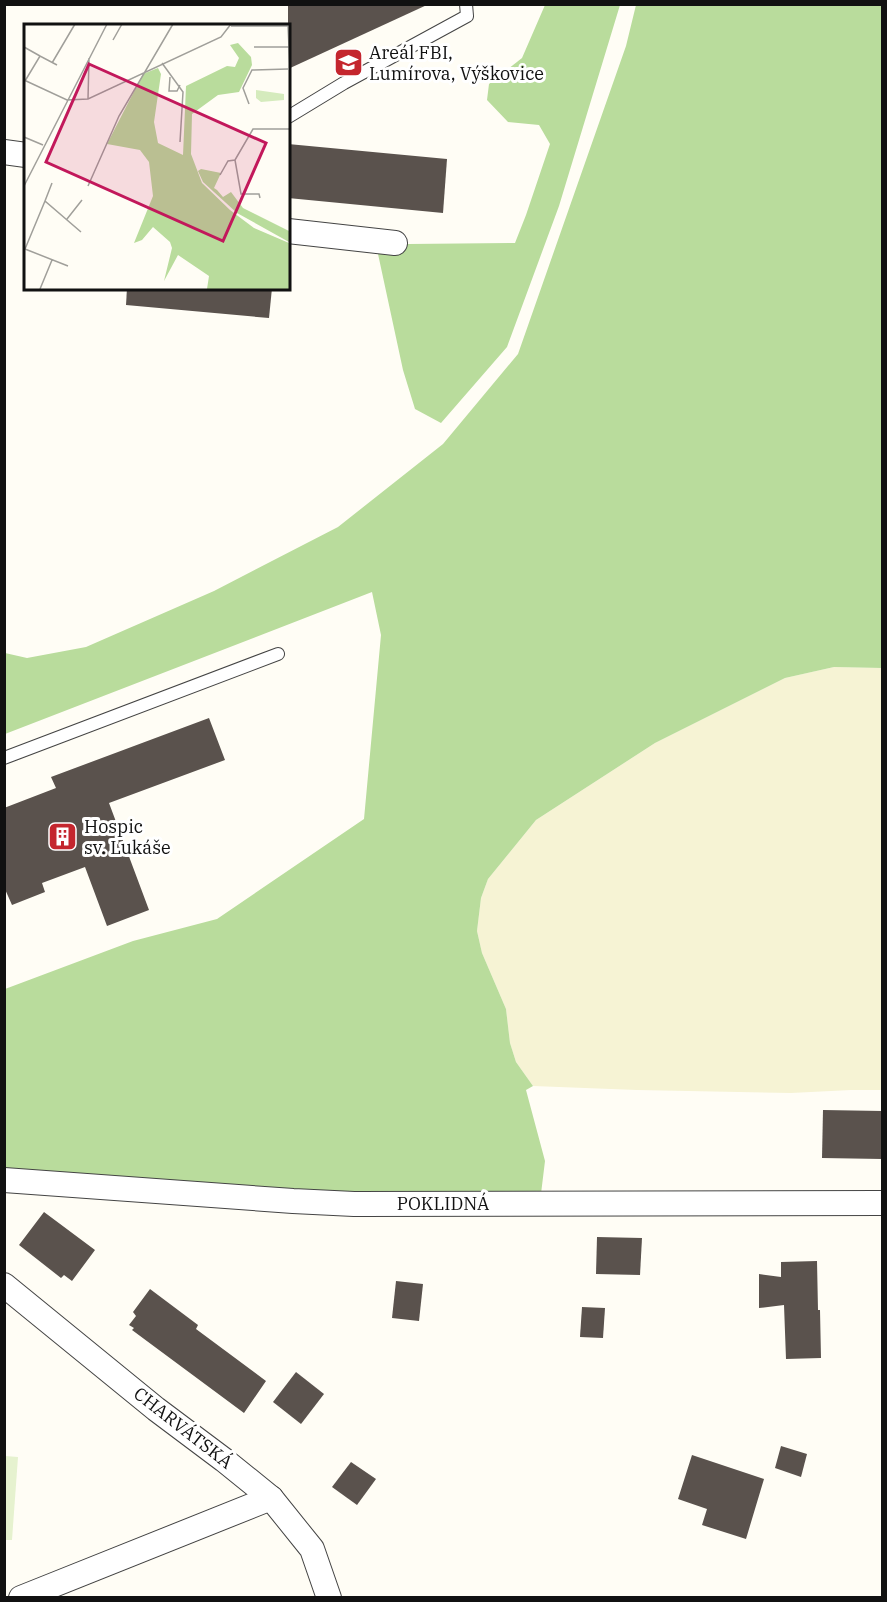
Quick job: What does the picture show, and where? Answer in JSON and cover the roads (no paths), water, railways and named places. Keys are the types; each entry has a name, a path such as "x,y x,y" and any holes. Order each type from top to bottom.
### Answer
{"street":[{"path":"4,152 24,155"},
{"path":"290,231 395,243"},
{"name":"POKLIDNÁ","path":"4,1180 354,1204 882,1203"},
{"name":"CHARVÁTSKÁ","path":"4,1285 156,1409 271,1498 312,1549 329,1598"},
{"path":"21,1598 271,1498"}],"lane":[{"path":"290,116 467,15 466,4"},
{"path":"4,758 278,654"}],"place":[{"name":"Areál FBI, Lumírova, Výškovice","path":"348,63"},
{"name":"Hospic sv. Lukáše","path":"63,837"}]}
